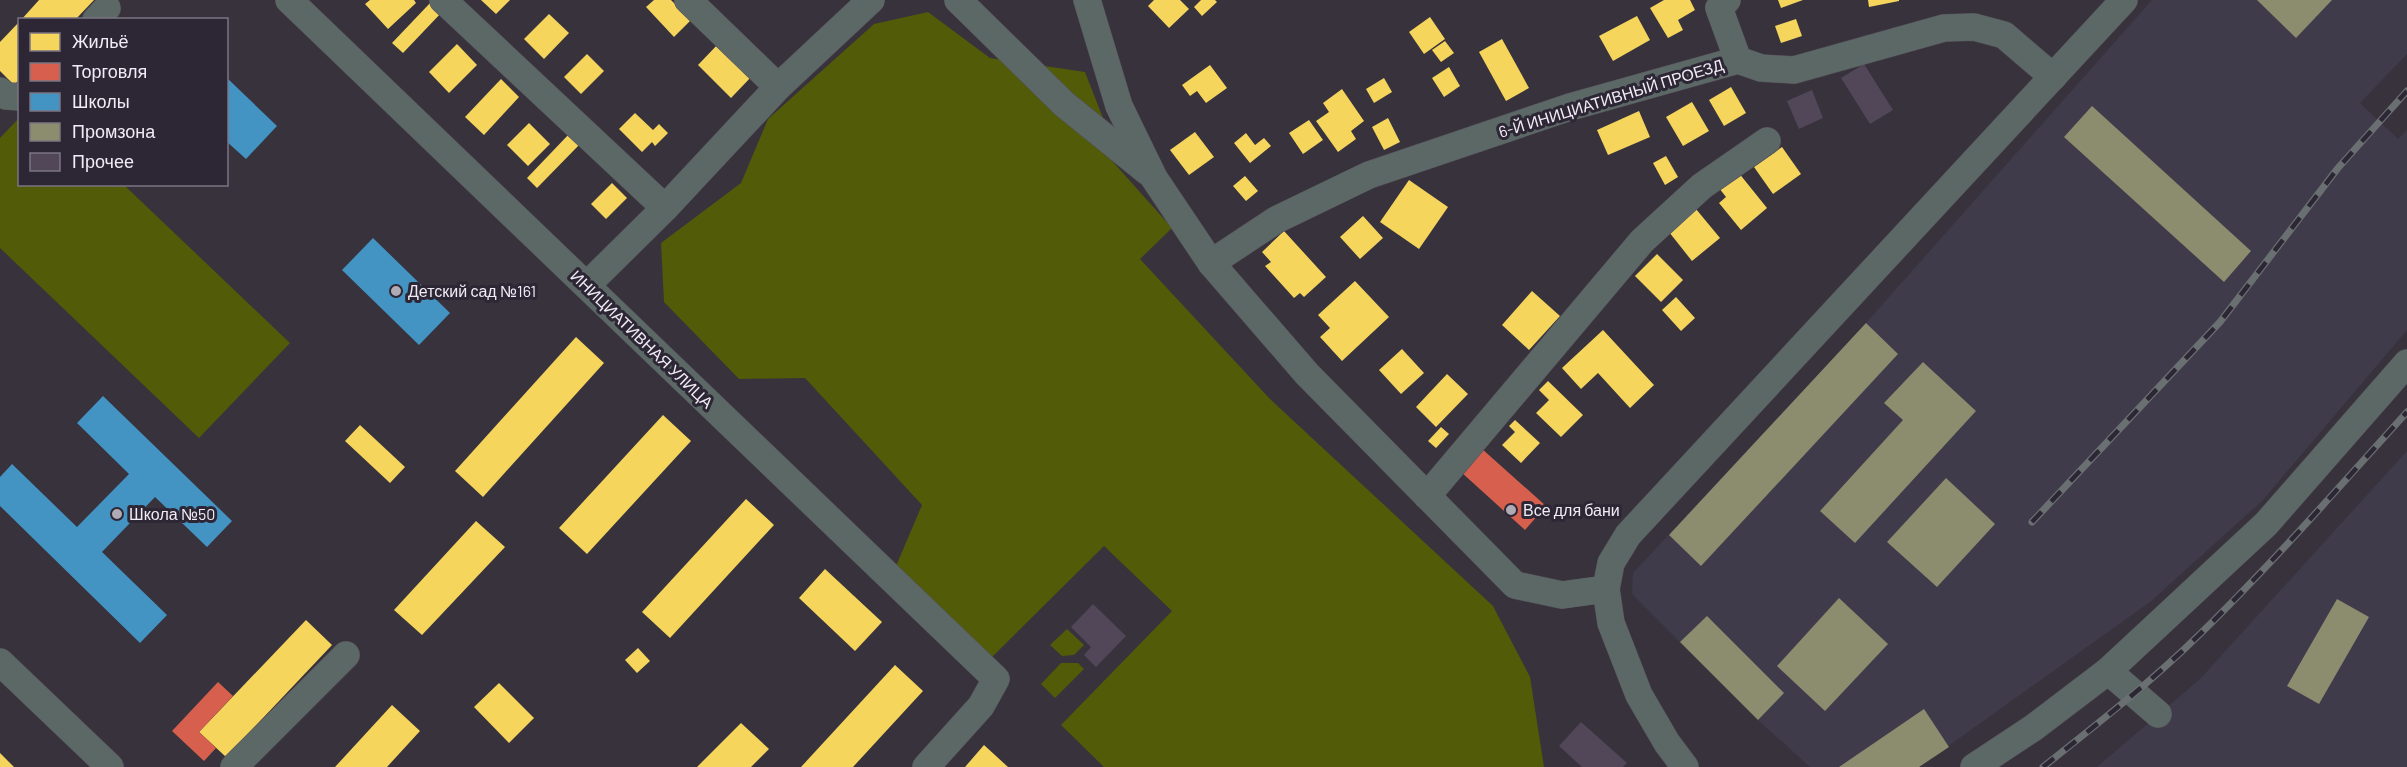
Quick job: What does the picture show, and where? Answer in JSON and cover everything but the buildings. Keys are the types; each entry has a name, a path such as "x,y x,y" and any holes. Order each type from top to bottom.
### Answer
{"street":[{"path":"443,0 665,208"},
{"path":"688,0 778,87"},
{"path":"587,285 665,208 778,87 871,0"},
{"path":"958,0 1064,104 1154,178"},
{"path":"1087,0 1119,106 1154,178 1211,263 1306,374 1515,585 1562,595 1606,589"},
{"path":"1685,767 1667,743 1639,695 1611,622 1606,589 1611,563 1628,535 2124,0"},
{"path":"1720,3 1738,60"},
{"name":"ИНИЦИАТИВНАЯ УЛИЦА","path":"303,4 587,285 996,679 981,706 926,767"},
{"name":"6-Й ИНИЦИАТИВНЫЙ ПРОЕЗД","path":"1211,263 1276,220 1370,175 1570,107 1738,60 1761,68 1794,70 1944,28 1974,27 2004,35 2052,78"},
{"path":"0,91 6,96 18,97"},
{"path":"1427,496 1642,241 1702,186 1767,141"},
{"path":"1974,767 2033,728 2108,670 2266,524 2407,363"},
{"path":"234,767 346,655"},
{"path":"0,662 110,767"},
{"path":"2108,670 2158,714"}],"shaded area":[{"path":"2152,0 2407,0 2407,54 2360,103 2398,139 2407,130 2407,330 2262,501 2150,602 1919,767 1810,767 1758,720 1632,594 1633,573 1866,323"},
{"path":"2407,451 2407,767 2097,767 2200,679"}],"green space":[{"path":"928,12 990,58 1085,72 1103,118 1089,135 1172,228 1140,259 1270,399 1493,606 1530,677 1544,767 1104,767 1061,725 1172,611 1104,546 992,657 896,566 922,505 805,378 739,379 664,302 661,243 741,183 768,119 874,24"},
{"path":"18,119 18,186 125,186 290,343 199,438 0,248 0,138"},
{"path":"1067,629 1084,645 1074,655 1062,656 1050,645"},
{"path":"1061,663 1078,663 1084,669 1055,698 1041,684"}],"railway":[{"path":"2032,522 2220,322 2338,168 2407,91"},
{"path":"2043,767 2142,687 2199,635 2279,553 2407,412"}],"place":[{"name":"Детский сад №161","path":"396,291"},
{"name":"Все для бани","path":"1511,510"},
{"name":"Школа №50","path":"117,514"}]}
